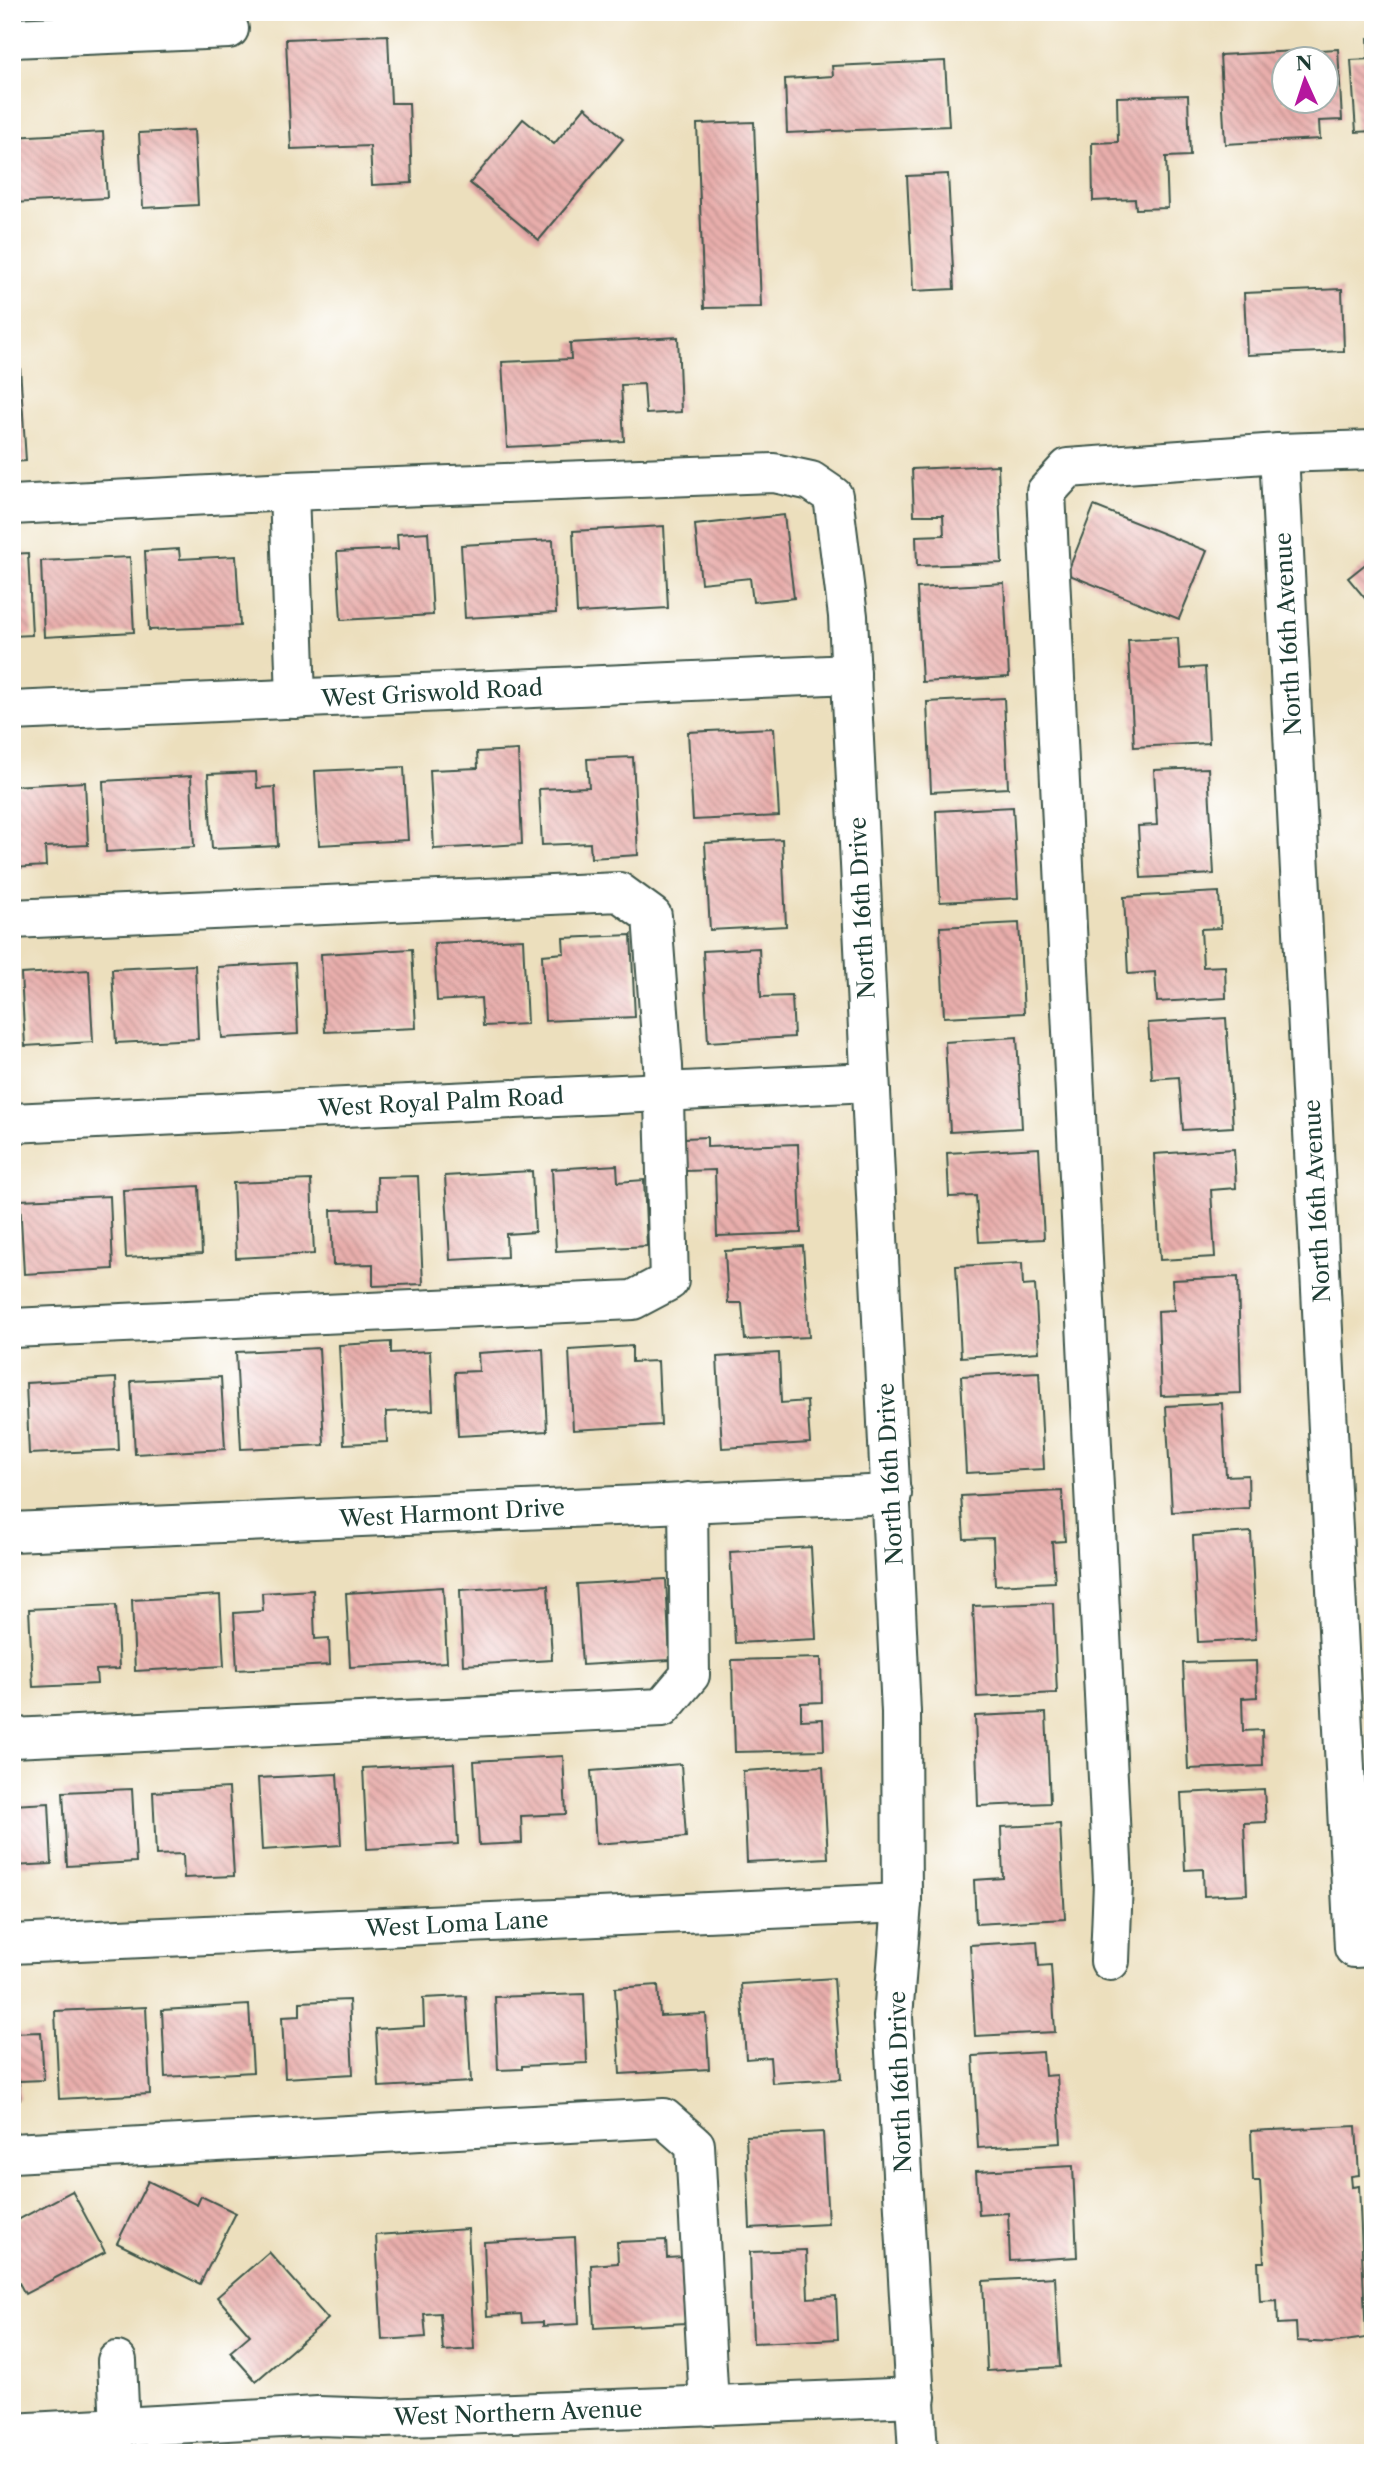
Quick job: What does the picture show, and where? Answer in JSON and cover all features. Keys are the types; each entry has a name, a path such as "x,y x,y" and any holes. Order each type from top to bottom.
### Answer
{"street":[{"path":"12,38 229,29"},
{"path":"1110,1961 1114,1882 1046,492 1068,468 1279,453 1373,450"},
{"name":"North 16th Avenue","path":"1279,453 1363,1948"},
{"name":"North 16th Drive","path":"289,491 774,473 811,481 832,496 848,616 892,1494 901,1712 902,1903 893,2017 918,2453"},
{"path":"12,505 289,491 296,699"},
{"name":"West Griswold Road","path":"12,711 851,674"},
{"path":"12,919 619,892 652,916 664,1091 669,1281 633,1300 12,1328"},
{"name":"West Royal Palm Road","path":"12,1123 870,1082"},
{"name":"West Harmont Drive","path":"12,1532 892,1494"},
{"path":"12,1738 662,1708 690,1675 688,1502"},
{"name":"West Loma Lane","path":"12,1944 902,1903"},
{"path":"12,2152 664,2118 695,2145 709,2406"},
{"path":"117,2361 120,2428"},
{"name":"West Northern Avenue","path":"12,2433 317,2416 384,2418 916,2397"}],"building":[{"path":"388,35 391,103 409,103 412,183 372,185 370,146 291,149 286,39"},
{"path":"1368,38 1373,38 1373,131 1356,132 1351,60 1369,59"},
{"path":"1270,52 1270,116 1340,116 1340,84 1342,120 1319,121 1320,139 1225,144 1220,55"},
{"path":"945,61 949,126 787,133 785,79 833,76 832,66"},
{"path":"1188,95 1190,156 1166,157 1168,208 1136,209 1135,199 1093,201 1092,143 1118,142 1117,97"},
{"path":"585,107 623,139 539,240 470,183 523,119 554,144"},
{"path":"754,122 761,307 704,308 697,124"},
{"path":"194,130 198,205 143,208 139,133"},
{"path":"103,132 107,198 12,203 12,137"},
{"path":"948,174 954,289 913,291 907,176"},
{"path":"12,272 26,461 12,462"},
{"path":"1342,289 1344,351 1247,355 1244,293"},
{"path":"678,337 681,412 646,414 644,384 621,385 624,441 507,447 502,362 571,359 570,343"},
{"path":"998,465 1002,563 917,566 916,536 944,535 943,515 914,515 912,469"},
{"path":"1094,506 1207,551 1179,619 1067,574"},
{"path":"784,515 794,598 753,602 750,578 701,583 695,525"},
{"path":"664,526 668,608 577,613 573,531"},
{"path":"428,532 433,615 341,620 337,552 398,549 397,534"},
{"path":"553,540 556,613 465,618 461,545"},
{"path":"179,549 180,559 236,556 240,626 149,630 145,551"},
{"path":"28,553 32,635 12,636 12,554"},
{"path":"130,557 134,632 44,637 41,561"},
{"path":"1373,558 1373,608 1348,578"},
{"path":"1004,583 1009,677 922,682 917,588"},
{"path":"1178,638 1180,669 1205,667 1209,743 1134,747 1128,640"},
{"path":"1004,698 1008,788 931,792 927,702"},
{"path":"774,728 779,816 693,820 688,732"},
{"path":"518,750 522,844 434,849 430,770 478,768 477,752"},
{"path":"633,757 638,855 591,858 590,843 542,845 539,789 589,787 587,759"},
{"path":"404,767 408,840 319,845 315,771"},
{"path":"1208,768 1214,874 1141,878 1138,826 1157,825 1154,770"},
{"path":"256,772 257,788 275,787 278,846 212,849 208,774"},
{"path":"191,776 194,847 106,852 103,781"},
{"path":"85,782 88,845 45,847 46,866 12,868 12,786"},
{"path":"1013,807 1018,898 940,902 936,811"},
{"path":"782,839 786,926 710,930 705,843"},
{"path":"1219,892 1221,928 1201,929 1203,967 1225,966 1226,998 1157,1002 1155,972 1128,974 1124,897"},
{"path":"1019,923 1024,1013 944,1017 940,927"},
{"path":"631,935 635,1017 545,1021 542,955 564,953 563,938"},
{"path":"523,939 527,1024 483,1026 481,998 437,1001 434,943"},
{"path":"759,948 761,997 792,996 794,1037 708,1042 703,951"},
{"path":"412,949 416,1028 325,1032 321,954"},
{"path":"295,963 298,1034 222,1038 218,967"},
{"path":"195,965 198,1039 116,1043 112,969"},
{"path":"89,970 93,1042 25,1046 21,974"},
{"path":"1226,1018 1233,1127 1183,1130 1179,1077 1152,1079 1148,1023"},
{"path":"1017,1037 1022,1128 950,1132 945,1042"},
{"path":"707,1137 707,1147 798,1144 801,1233 717,1236 715,1170 685,1171 684,1138"},
{"path":"1039,1148 1044,1239 979,1242 976,1196 949,1197 947,1153"},
{"path":"1234,1149 1236,1188 1211,1190 1215,1257 1160,1260 1154,1154"},
{"path":"617,1165 618,1182 644,1180 647,1246 556,1251 552,1169"},
{"path":"532,1171 535,1232 506,1234 507,1257 450,1260 445,1176"},
{"path":"418,1176 423,1284 373,1286 373,1264 333,1265 331,1210 378,1209 377,1177"},
{"path":"311,1180 314,1254 236,1258 233,1183"},
{"path":"199,1186 202,1254 126,1258 123,1190"},
{"path":"110,1196 113,1269 24,1274 20,1200"},
{"path":"803,1246 809,1337 745,1340 742,1303 728,1303 725,1251"},
{"path":"1022,1263 1023,1286 1035,1285 1039,1352 961,1357 956,1266"},
{"path":"1238,1277 1241,1393 1161,1396 1158,1311 1174,1310 1172,1280"},
{"path":"391,1342 391,1353 430,1351 433,1410 386,1412 387,1442 344,1444 339,1345"},
{"path":"632,1346 632,1362 658,1361 661,1425 573,1430 569,1350"},
{"path":"319,1348 324,1445 241,1449 236,1352"},
{"path":"543,1349 547,1431 458,1436 455,1372 479,1371 478,1353"},
{"path":"779,1353 781,1403 807,1401 810,1443 722,1448 717,1357"},
{"path":"1039,1372 1044,1469 966,1473 961,1376"},
{"path":"221,1377 225,1449 135,1454 131,1381"},
{"path":"116,1378 119,1450 29,1454 26,1383"},
{"path":"1222,1403 1226,1476 1248,1475 1249,1508 1172,1512 1166,1406"},
{"path":"1062,1491 1065,1541 1052,1542 1055,1582 995,1585 993,1538 964,1539 961,1496"},
{"path":"1251,1532 1256,1639 1198,1642 1193,1536"},
{"path":"811,1547 816,1639 735,1643 730,1552"},
{"path":"666,1579 670,1660 582,1665 577,1584"},
{"path":"548,1585 552,1660 463,1665 460,1590"},
{"path":"443,1587 447,1662 350,1667 346,1593"},
{"path":"313,1590 315,1639 329,1638 330,1665 237,1670 234,1613 263,1611 262,1593"},
{"path":"220,1595 224,1666 135,1671 132,1600"},
{"path":"1053,1603 1057,1693 977,1697 973,1606"},
{"path":"116,1605 119,1669 96,1670 97,1684 33,1687 29,1609"},
{"path":"821,1658 822,1702 801,1703 801,1720 823,1719 824,1750 735,1752 732,1660"},
{"path":"1256,1661 1257,1697 1242,1698 1243,1731 1262,1730 1263,1766 1188,1769 1183,1663"},
{"path":"1046,1713 1050,1803 978,1806 975,1716"},
{"path":"563,1756 566,1814 521,1816 522,1843 479,1845 474,1761"},
{"path":"454,1763 458,1844 367,1849 363,1768"},
{"path":"681,1764 686,1837 596,1844 591,1771"},
{"path":"823,1766 828,1858 747,1862 743,1771"},
{"path":"337,1774 341,1845 262,1850 258,1778"},
{"path":"229,1788 234,1876 184,1878 183,1854 156,1855 153,1792"},
{"path":"132,1789 136,1862 67,1866 63,1792"},
{"path":"1264,1789 1266,1822 1244,1823 1247,1894 1204,1896 1203,1869 1185,1870 1181,1793"},
{"path":"49,1803 52,1864 12,1866 12,1805"},
{"path":"1060,1824 1065,1919 976,1924 974,1880 1003,1878 1001,1827"},
{"path":"1037,1941 1039,1966 1051,1965 1055,2032 975,2036 970,1945"},
{"path":"834,1978 841,2079 772,2083 770,2057 746,2059 741,1984"},
{"path":"658,1985 660,2016 706,2014 709,2069 620,2074 615,1988"},
{"path":"584,1994 587,2063 522,2066 522,2069 498,2070 495,1997"},
{"path":"466,1996 471,2082 379,2087 376,2029 424,2026 423,1998"},
{"path":"349,2000 353,2074 285,2078 282,2017 300,2016 300,2002"},
{"path":"249,2005 253,2072 165,2077 162,2010"},
{"path":"146,2007 150,2094 59,2099 55,2011"},
{"path":"41,2032 44,2080 19,2081 20,2099 12,2099 12,2033"},
{"path":"1043,2052 1045,2076 1057,2075 1061,2143 978,2148 973,2056"},
{"path":"1356,2126 1359,2175 1351,2176 1352,2187 1359,2186 1366,2338 1331,2343 1297,2341 1296,2323 1278,2324 1277,2300 1260,2301 1258,2262 1264,2262 1260,2181 1253,2181 1251,2131"},
{"path":"823,2132 828,2224 750,2228 746,2136"},
{"path":"1073,2166 1077,2257 1010,2261 1008,2213 979,2215 976,2171"},
{"path":"148,2181 197,2205 201,2196 236,2213 200,2284 117,2243"},
{"path":"72,2191 105,2252 25,2294 12,2270 12,2223"},
{"path":"468,2229 474,2349 443,2351 440,2313 424,2314 426,2337 382,2340 376,2235"},
{"path":"575,2237 579,2324 543,2326 543,2322 522,2323 521,2314 487,2316 484,2242"},
{"path":"666,2240 667,2258 683,2257 686,2323 594,2328 591,2265 618,2263 617,2242"},
{"path":"806,2250 808,2298 836,2296 838,2339 753,2343 750,2252"},
{"path":"269,2252 328,2319 256,2381 230,2352 250,2335 217,2297"},
{"path":"1055,2277 1060,2367 987,2371 983,2281"}]}
